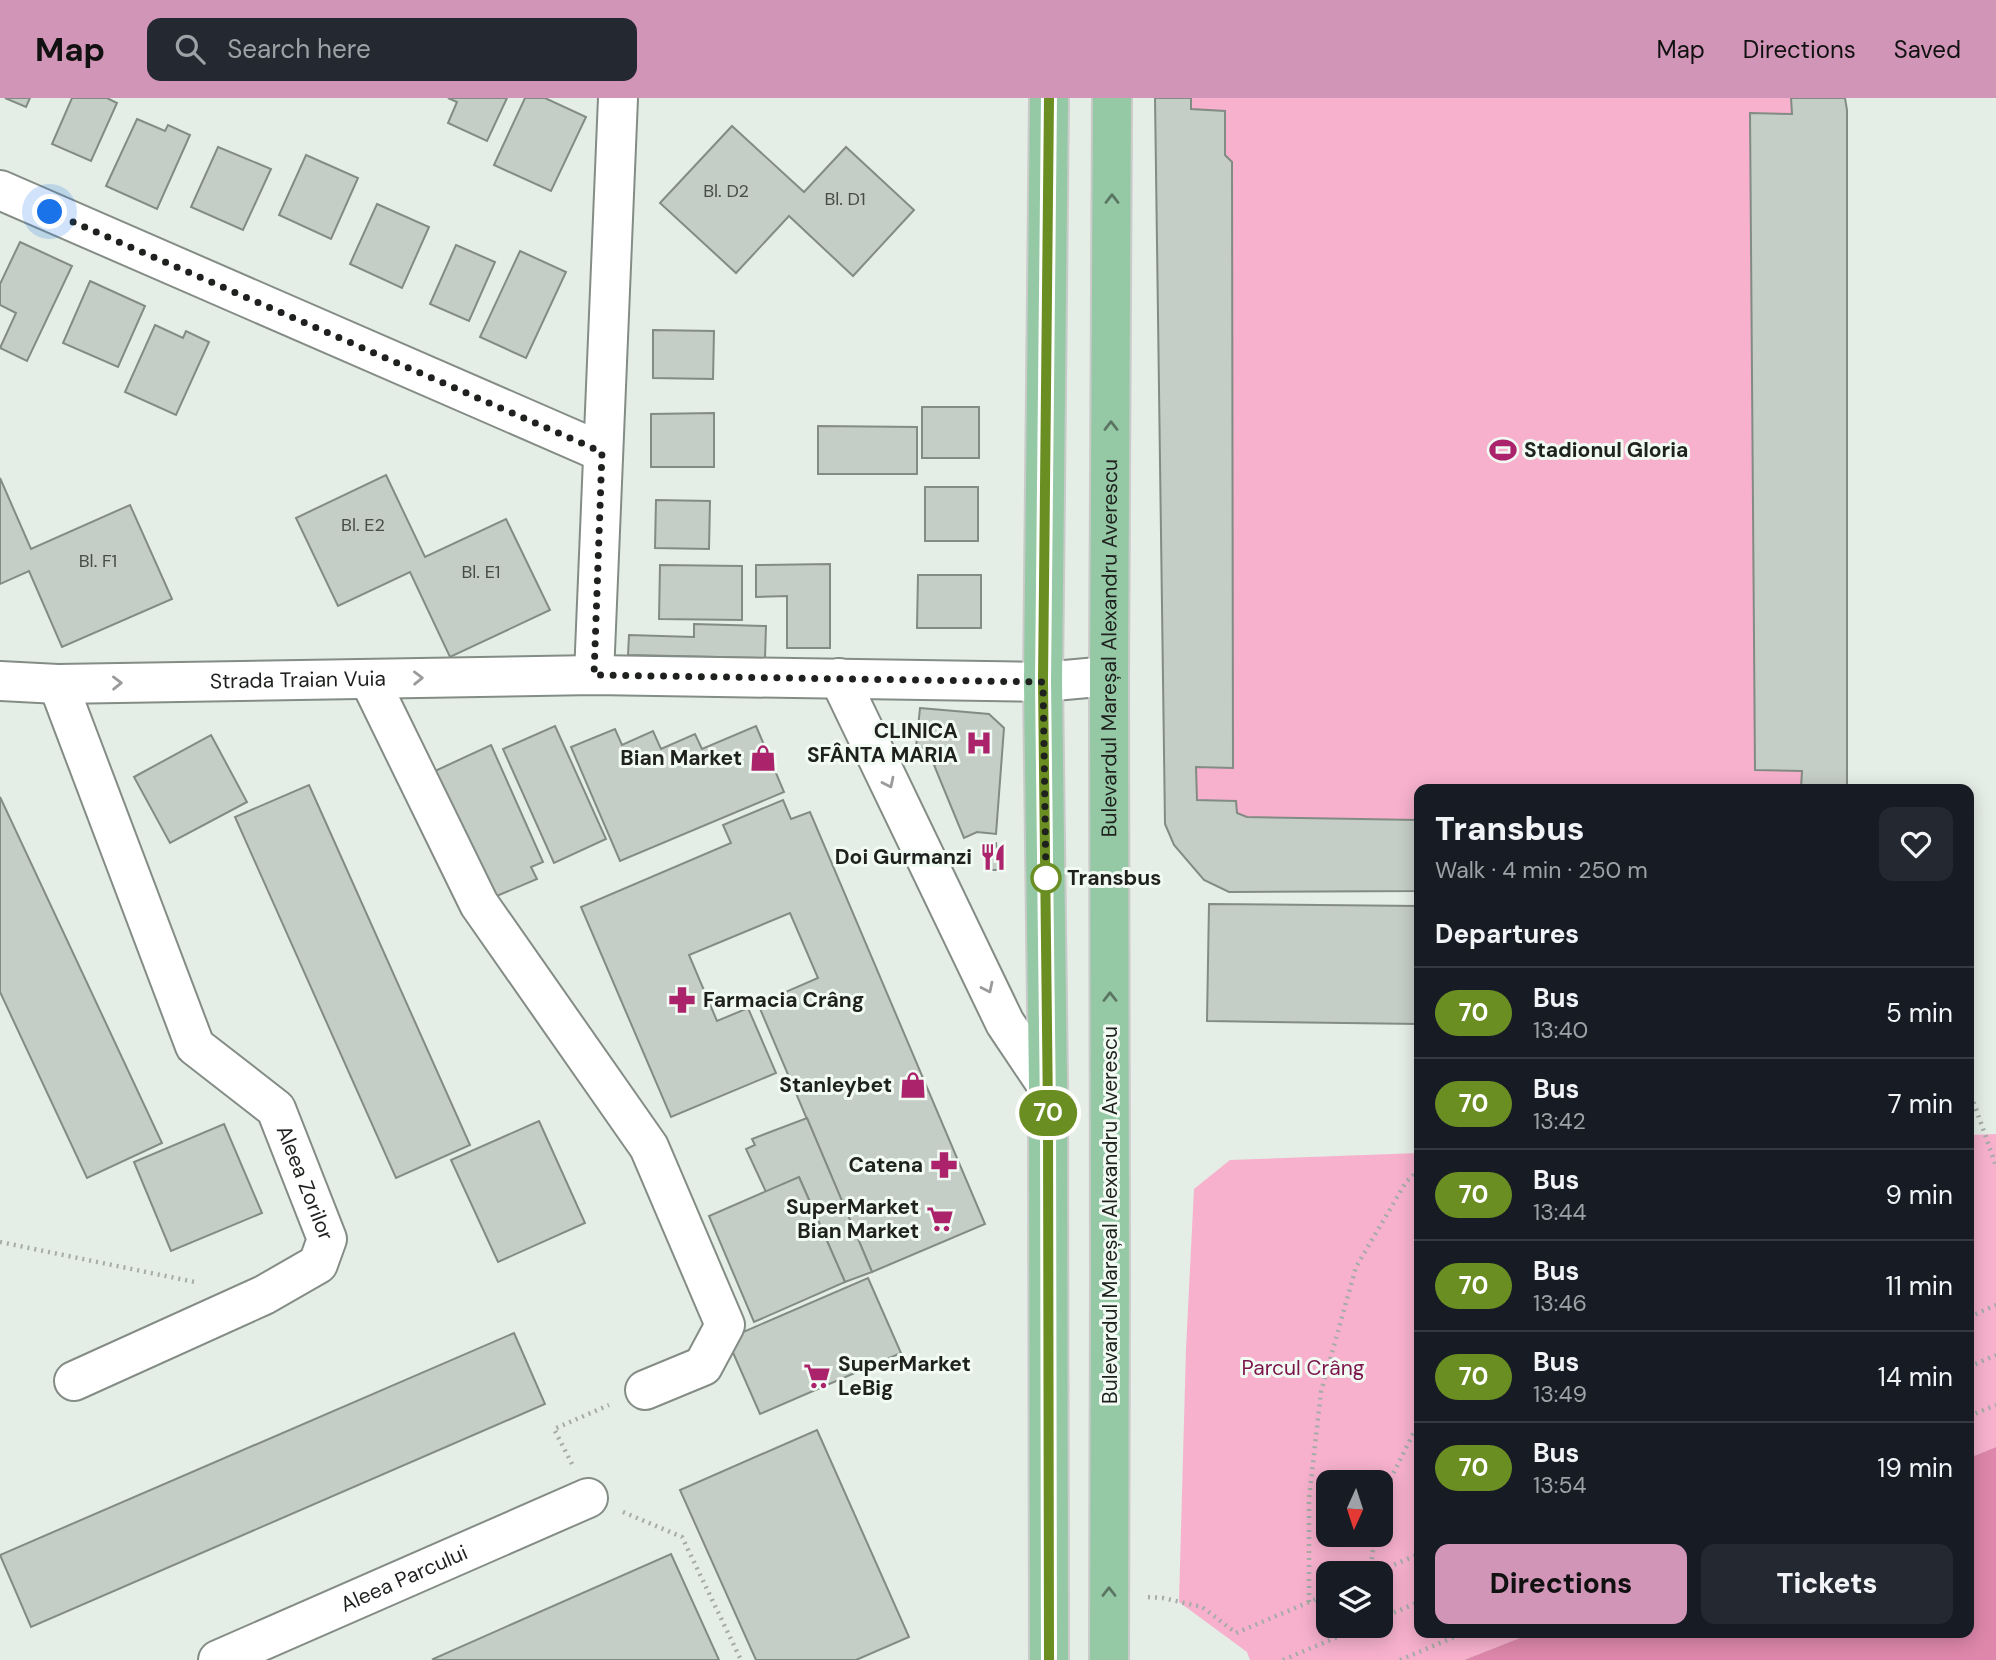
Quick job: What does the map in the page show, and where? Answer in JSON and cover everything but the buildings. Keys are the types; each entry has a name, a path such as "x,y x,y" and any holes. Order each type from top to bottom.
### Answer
{"main road":[{"path":"1049,98 1043,682 1048,1087 1049,1660"},
{"name":"Bulevardul Mareșal Alexandru Averescu","path":"1108,1660 1112,98"}],"street":[{"path":"594,675 618,98"},
{"path":"0,190 602,452"},
{"name":"Strada Traian Vuia","path":"0,681 58,684 594,675 1043,682 1109,676"},
{"path":"838,678 1005,1023 1048,1087"},
{"path":"369,679 479,904 649,1147 725,1325 703,1366 645,1390"},
{"name":"Aleea Zorilor","path":"58,684 195,1046 276,1109 327,1239 318,1264 264,1295 74,1381"},
{"name":"Aleea Parcului","path":"218,1660 588,1498"}],"path":[{"path":"1974,1103 1996,1166"},
{"path":"1310,1602 1309,1499 1321,1392 1356,1267 1406,1182 1414,1175"},
{"path":"0,1242 198,1282"},
{"path":"1974,1315 1996,1305"},
{"path":"1974,1365 1996,1355"},
{"path":"645,1390 554,1429 588,1498 682,1537 741,1660"},
{"path":"1974,1414 1996,1405"},
{"path":"1393,1474 1414,1432"},
{"path":"1393,1565 1414,1556"},
{"path":"1109,1589 1126,1596 1163,1598 1202,1608 1236,1633 1316,1599"},
{"path":"1393,1613 1414,1604"},
{"path":"1283,1660 1335,1638"},
{"path":"1400,1660 1452,1638"}],"green space":[{"name":"Stadionul Gloria","path":"1155,98 1845,98 1847,784 1414,784 1414,891 1229,892 1204,880 1174,845 1165,824"},
{"path":"1996,1134 1996,1447 1974,1456 1974,1135"},
{"name":"Parcul Crâng","path":"1414,1153 1414,1638 1519,1638 1464,1660 1250,1660 1247,1652 1179,1602 1186,1349 1194,1189 1230,1160"}],"shaded area":[{"path":"1996,1447 1996,1660 1464,1660 1519,1638 1974,1638 1974,1456"}],"bus line":[{"name":"70","path":"1049,98 1043,682 1048,1114 1049,1660"}],"place":[{"name":"Stadionul Gloria","path":"1503,450"},
{"name":"CLINICA SFÂNTA MARIA","path":"979,743"},
{"name":"Bian Market","path":"763,758"},
{"name":"Doi Gurmanzi","path":"993,857"},
{"name":"Transbus","path":"1046,878"},
{"name":"Farmacia Crâng","path":"682,1000"},
{"name":"Stanleybet","path":"913,1085"},
{"name":"Catena","path":"944,1165"},
{"name":"SuperMarket Bian Market","path":"940,1219"},
{"name":"SuperMarket LeBig","path":"817,1376"}],"route":[{"path":"50,212 602,452 594,675 1043,682 1046,878"}]}
